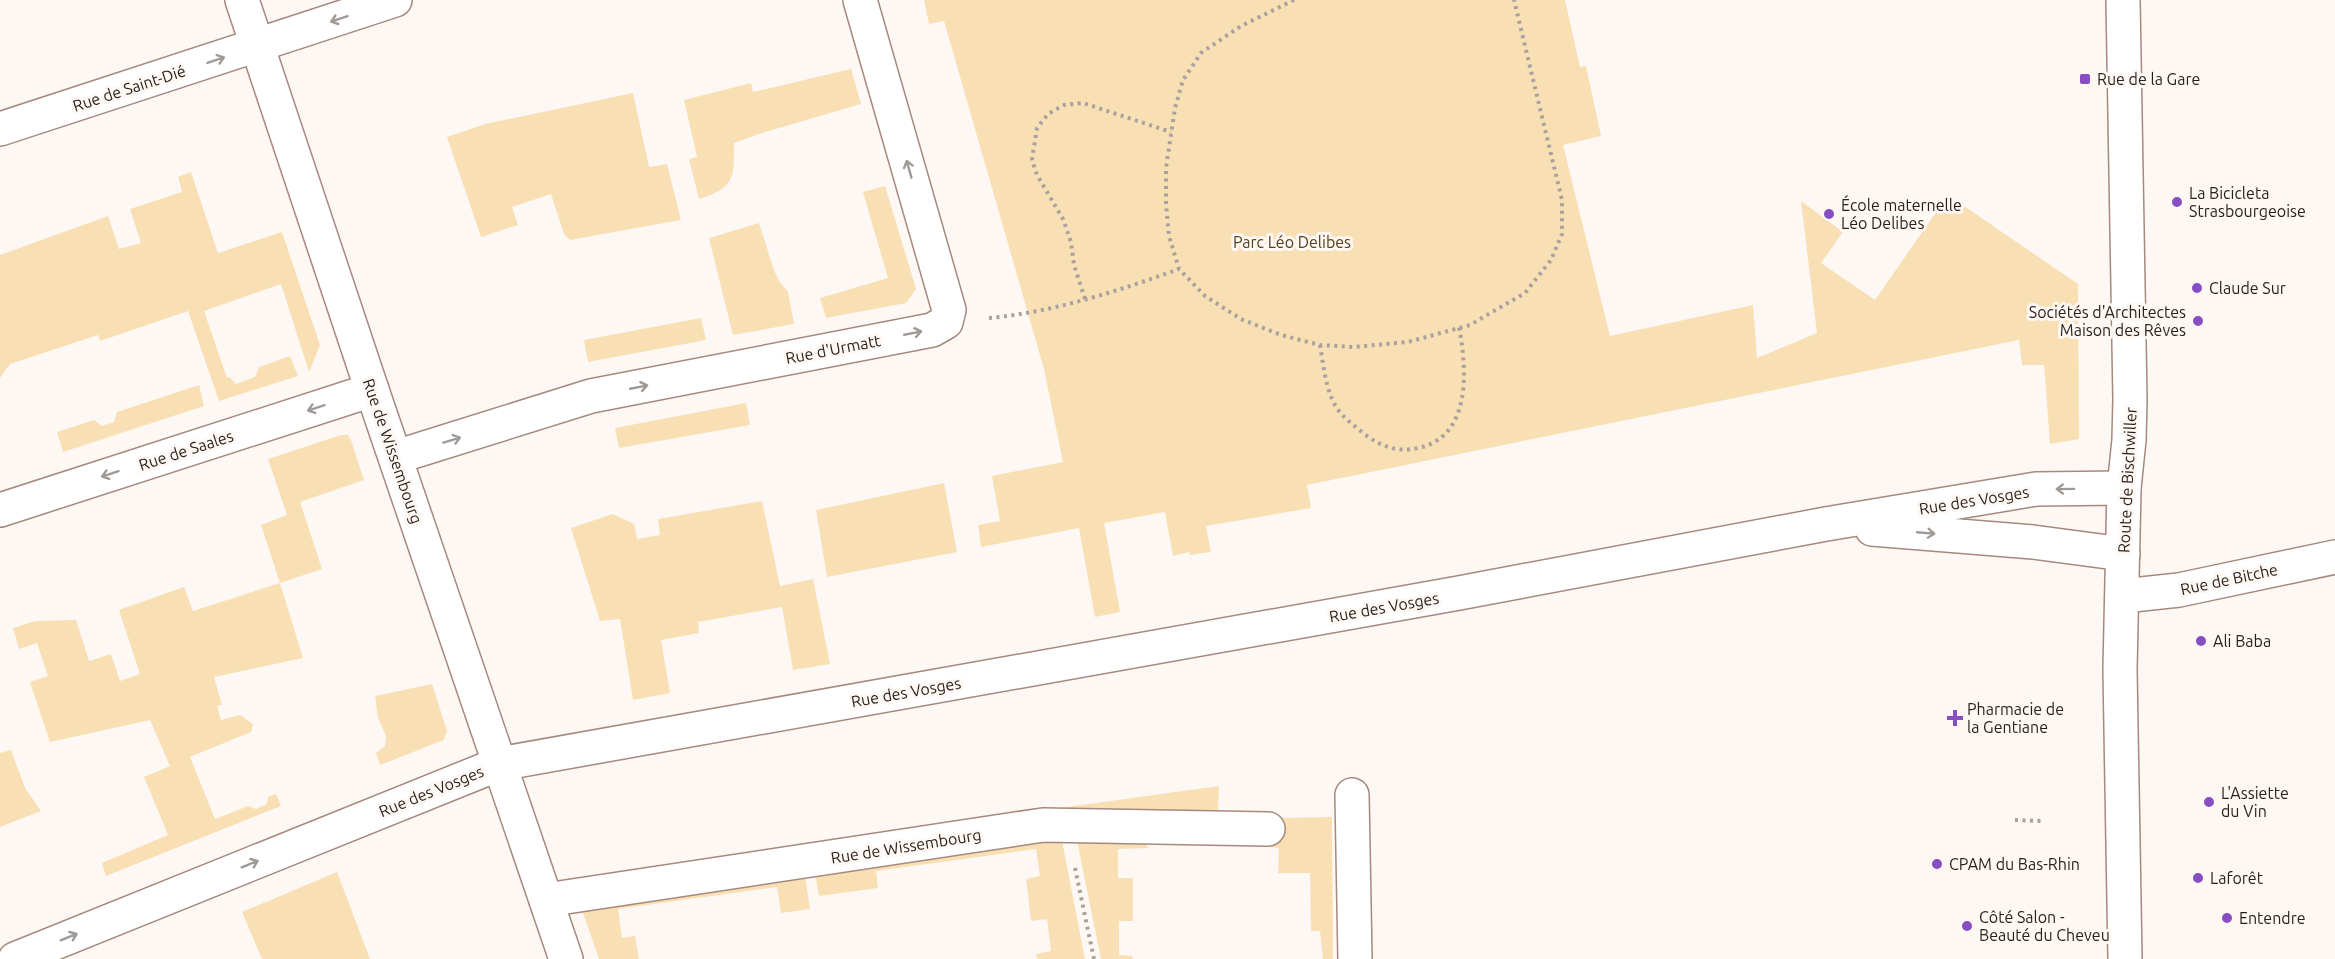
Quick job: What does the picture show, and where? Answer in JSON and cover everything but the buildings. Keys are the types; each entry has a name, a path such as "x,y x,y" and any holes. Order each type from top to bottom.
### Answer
{"street":[{"name":"Rue de Wissembourg","path":"242,0 566,959"},
{"name":"Rue de Saint-Dié","path":"0,129 395,0"},
{"path":"860,0 950,310 946,322"},
{"name":"Route de Bischwiller","path":"2123,0 2130,400 2124,488 2120,670 2125,959"},
{"name":"Rue d'Urmatt","path":"396,457 591,396 932,330 946,322"},
{"name":"Rue de Saales","path":"0,510 372,390"},
{"name":"Rue des Vosges","path":"15,959 500,764 1459,593 1826,524 2036,489 2124,488"},
{"name":"Rue des Vosges","path":"1826,524 2033,542 2123,554"},
{"name":"Rue de Bitche","path":"2123,596 2179,590 2335,557"},
{"path":"1352,795 1355,959"},
{"name":"Rue de Wissembourg","path":"546,900 1043,825 1268,829"}],"path":[{"path":"1294,0 1241,26 1201,53 1183,80 1175,108 1166,168 1169,236 1179,269 1205,296 1241,319 1281,335 1320,345 1354,347 1408,342 1470,325 1525,293 1551,260 1562,234 1562,200 1514,0"},
{"path":"1085,299 1074,265 1071,242 1064,219 1037,175 1032,160 1037,128 1048,114 1064,105 1083,103 1171,132"},
{"path":"946,322 1028,314 1085,299 1179,269"},
{"path":"1320,345 1333,401 1344,418 1375,443 1395,450 1412,449 1430,446 1441,439 1452,423 1462,400 1465,378 1464,354 1459,327"},
{"path":"2015,820 2041,821"},
{"path":"1067,826 1094,959"}],"green space":[{"name":"Parc Léo Delibes","path":"924,0 1565,0 1580,67 1586,66 1601,136 1563,145 1610,336 1753,305 1757,358 1817,333 1801,201 1843,232 1821,263 1875,300 1948,195 2078,284 2079,439 2050,444 2044,365 2022,365 2019,340 1307,485 1311,508 1206,526 1211,552 1190,555 1189,552 1173,556 1165,512 1104,523 1120,612 1095,617 1079,528 981,547 978,525 1000,521 992,476 1063,462 1044,369 944,21 929,24"},
{"path":"851,69 861,104 734,143 734,165 730,180 720,191 699,199 689,159 697,157 684,100 751,83 753,92"},
{"path":"633,93 649,167 667,164 681,220 570,240 564,234 551,194 512,207 518,225 481,237 447,137 485,124"},
{"path":"191,172 218,253 282,232 320,345 309,372 281,284 204,311 227,378 229,377 236,384 255,377 259,367 290,356 298,376 219,401 188,311 100,341 98,335 10,364 0,378 0,255 108,216 119,249 141,243 130,209 182,192 178,177"},
{"path":"885,186 916,289 906,303 826,318 820,298 888,278 863,192"},
{"path":"759,223 774,270 788,292 794,324 733,335 709,238"},
{"path":"701,318 706,340 588,362 584,340"},
{"path":"199,385 204,406 63,452 57,432 94,420 102,426 114,422 117,412"},
{"path":"746,403 750,425 619,448 615,428"},
{"path":"341,435 348,435 364,480 300,502 322,569 280,583 261,525 287,515 268,459"},
{"path":"944,483 957,552 827,577 816,510"},
{"path":"762,501 780,586 813,579 830,664 793,670 782,607 698,622 699,633 661,640 670,693 633,700 620,619 600,621 571,528 613,514 634,524 637,539 660,535 658,519"},
{"path":"280,583 303,658 214,677 222,705 217,706 221,720 240,715 253,724 251,732 190,757 215,819 248,806 256,809 267,804 268,797 276,794 281,806 106,876 102,863 168,835 144,777 170,766 150,720 50,742 30,682 48,676 37,643 19,649 13,628 35,621 76,620 89,661 111,654 120,681 140,674 119,610 184,587 193,611"},
{"path":"432,684 447,731 444,740 380,765 376,753 385,746 386,736 378,718 375,696"},
{"path":"11,750 25,788 41,811 0,827 0,753"},
{"path":"1219,786 1218,810 1038,811"},
{"path":"1332,817 1333,959 1323,959 1320,931 1311,931 1310,873 1278,873 1279,848 1267,847 1264,843 1274,818"},
{"path":"1044,841 1062,841 1085,959 1037,959 1036,954 1051,951 1047,919 1031,921 1026,879 1040,876 1036,849 876,871 878,888 819,896 815,874"},
{"path":"1077,841 1143,842 1149,848 1118,849 1118,878 1133,878 1133,921 1119,921 1119,955 1132,956 1133,959 1101,959"},
{"path":"337,872 370,959 262,959 242,912"},
{"path":"805,875 810,909 781,913 777,887 618,909 622,938 635,936 639,959 599,959 581,907"}],"place":[{"name":"Rue de la Gare","path":"2085,79"},
{"name":"La Bicicleta Strasbourgeoise","path":"2177,202"},
{"name":"École maternelle Léo Delibes","path":"1829,214"},
{"name":"Claude Sur","path":"2197,288"},
{"name":"Sociétés d'Architectes Maison des Rêves","path":"2198,321"},
{"name":"Ali Baba","path":"2201,641"},
{"name":"Pharmacie de la Gentiane","path":"1955,718"},
{"name":"L'Assiette du Vin","path":"2209,802"},
{"name":"CPAM du Bas-Rhin","path":"1937,864"},
{"name":"Laforêt","path":"2198,878"},
{"name":"Entendre","path":"2227,918"},
{"name":"Côté Salon - Beauté du Cheveu","path":"1967,926"}]}
